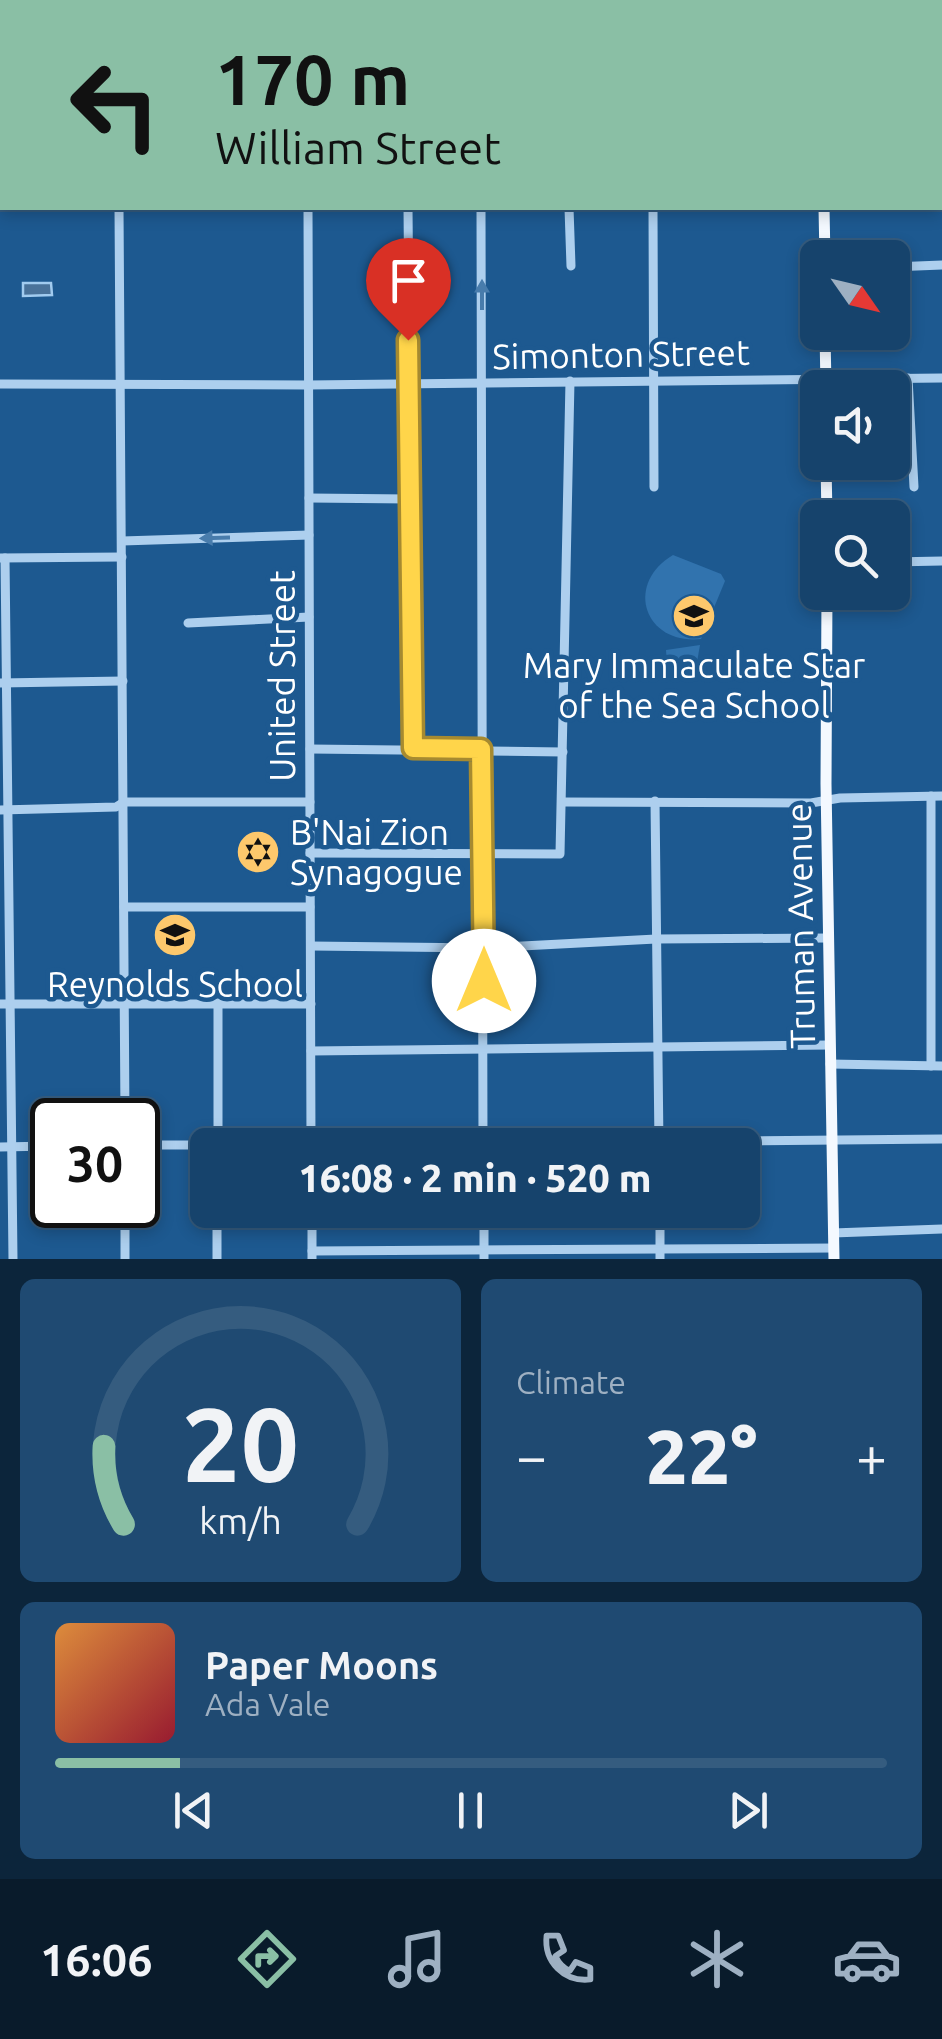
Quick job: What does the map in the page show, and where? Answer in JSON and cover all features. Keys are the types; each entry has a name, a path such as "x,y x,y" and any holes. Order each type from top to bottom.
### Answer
{"main road":[{"path":"824,210 824,240"},
{"name":"Truman Avenue","path":"827,610 827,938 834,1254"}],"street":[{"path":"119,210 125,1098"},
{"name":"United Street","path":"308,210 312,1128"},
{"path":"408,210 413,748"},
{"path":"482,210 483,1128"},
{"path":"569,210 570,266"},
{"path":"653,210 654,487"},
{"path":"910,267 942,266"},
{"name":"Simonton Street","path":"910,378 942,378"},
{"path":"310,853 560,854 570,381"},
{"name":"Simonton Street","path":"0,384 800,383"},
{"path":"910,414 914,487"},
{"path":"309,498 409,499"},
{"path":"122,540 309,535"},
{"path":"13,1259 5,1146 2,558 122,557"},
{"path":"910,562 942,562"},
{"path":"188,623 309,617"},
{"path":"4,683 123,681"},
{"path":"310,749 564,752"},
{"path":"563,802 826,801 936,796 936,1066 830,1064"},
{"path":"655,801 659,1128"},
{"path":"4,810 116,806 124,802 310,802"},
{"path":"124,907 310,906"},
{"path":"311,946 484,948 656,939 827,938"},
{"path":"218,1003 218,1128"},
{"path":"5,1004 311,1004"},
{"path":"311,1051 830,1045"},
{"path":"760,1141 942,1140"},
{"path":"160,1146 190,1145"},
{"path":"125,1228 126,1259"},
{"path":"217,1228 217,1259"},
{"path":"312,1228 312,1255 834,1254"},
{"path":"484,1228 484,1255"},
{"path":"660,1228 660,1255"},
{"path":"833,1233 942,1229"}],"shaded area":[{"path":"23,283 51,283 52,295 23,296"},
{"path":"673,555 721,574 725,581 701,639 666,632 654,623 647,610 649,581"},
{"path":"700,645 697,662 667,664 666,650"}],"place":[{"name":"Mary Immaculate Star of the Sea School","path":"694,616"},
{"name":"B'Nai Zion Synagogue","path":"258,852"},
{"name":"Reynolds School","path":"175,935"}],"route":[{"path":"408,340 413,748 481,749 484,981"}]}
